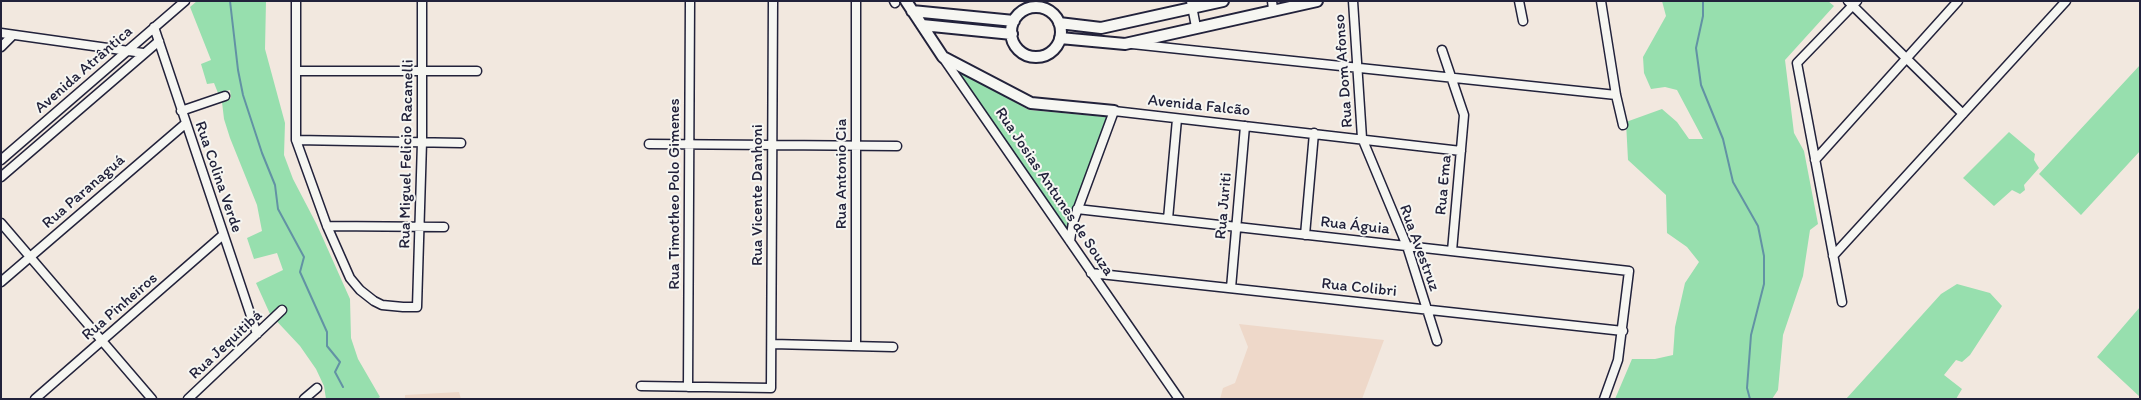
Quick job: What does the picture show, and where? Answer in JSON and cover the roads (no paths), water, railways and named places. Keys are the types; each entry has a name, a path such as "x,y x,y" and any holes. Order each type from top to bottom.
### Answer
{"street":[{"name":"Avenida Atrântica","path":"1,160 185,1"},
{"path":"296,1 296,140 327,226 444,227"},
{"name":"Rua Miguel Felicio Racanelli","path":"327,226 350,278 367,297 382,305 417,307 422,142 422,1"},
{"name":"Rua Timotheo Polo Gimenes","path":"688,387 690,1"},
{"name":"Rua Vicente Danhoni","path":"744,389 771,388 773,1"},
{"name":"Rua Antonio Cia","path":"856,1 856,346"},
{"path":"1059,24 1101,28 1191,5 1223,1"},
{"path":"1124,44 1196,27 1273,5 1317,1"},
{"name":"Rua Dom Afonso","path":"1353,1 1362,138"},
{"path":"1519,1 1523,21"},
{"path":"1601,1 1616,95 1623,125"},
{"path":"1815,160 1958,1"},
{"path":"1833,256 2066,1"},
{"name":"Rua Josias Antunes de Souza","path":"898,2 912,11 922,25 1179,399"},
{"path":"1842,302 1796,63 1852,3 1963,114"},
{"path":"1191,5 1196,27"},
{"path":"1040,8 1054,15 1059,24 1060,38 1052,52 1037,57 1022,52 1015,44 1012,34 1014,21 1025,10 1040,8"},
{"path":"912,11 1014,21"},
{"path":"922,25 1012,34"},
{"name":"Rua Colina Verde","path":"154,27 222,235 257,334"},
{"path":"1,33 143,53"},
{"path":"1,47 13,35"},
{"path":"1060,38 1616,95"},
{"path":"1,176 159,41"},
{"name":"Rua Ema","path":"1442,50 1464,115 1452,251"},
{"name":"Avenida Falcão","path":"943,57 1031,103 1362,138 1461,151"},
{"path":"296,71 477,71"},
{"path":"181,111 225,96"},
{"path":"1070,241 1072,222 1114,111"},
{"path":"1168,219 1177,119"},
{"name":"Rua Paranaguá","path":"1,282 185,124"},
{"name":"Rua Juriti","path":"1231,288 1245,126"},
{"path":"1305,234 1314,133"},
{"name":"Rua Avestruz","path":"1362,138 1407,246 1437,341"},
{"path":"296,140 461,143"},
{"path":"649,144 897,146"},
{"name":"Rua Águia","path":"1077,209 1629,271 1623,331"},
{"path":"1,223 152,399"},
{"name":"Rua Pinheiros","path":"35,399 103,342 222,235"},
{"name":"Rua Colibri","path":"1091,273 1623,331"},
{"name":"Rua Jequitibá","path":"188,399 282,310"},
{"path":"1604,399 1618,360 1623,331"},
{"path":"772,344 893,346"},
{"path":"641,386 744,389 744,399"},
{"path":"304,399 317,388"}],"waterway":[{"path":"230,1 238,70 243,95 262,153 275,185 278,209 304,257 300,272 327,332 327,346 340,362 335,372 343,387"},
{"path":"1703,1 1703,16 1696,48 1701,85 1723,139 1733,182 1758,226 1764,256 1764,284 1751,335 1747,388 1750,399"}]}
